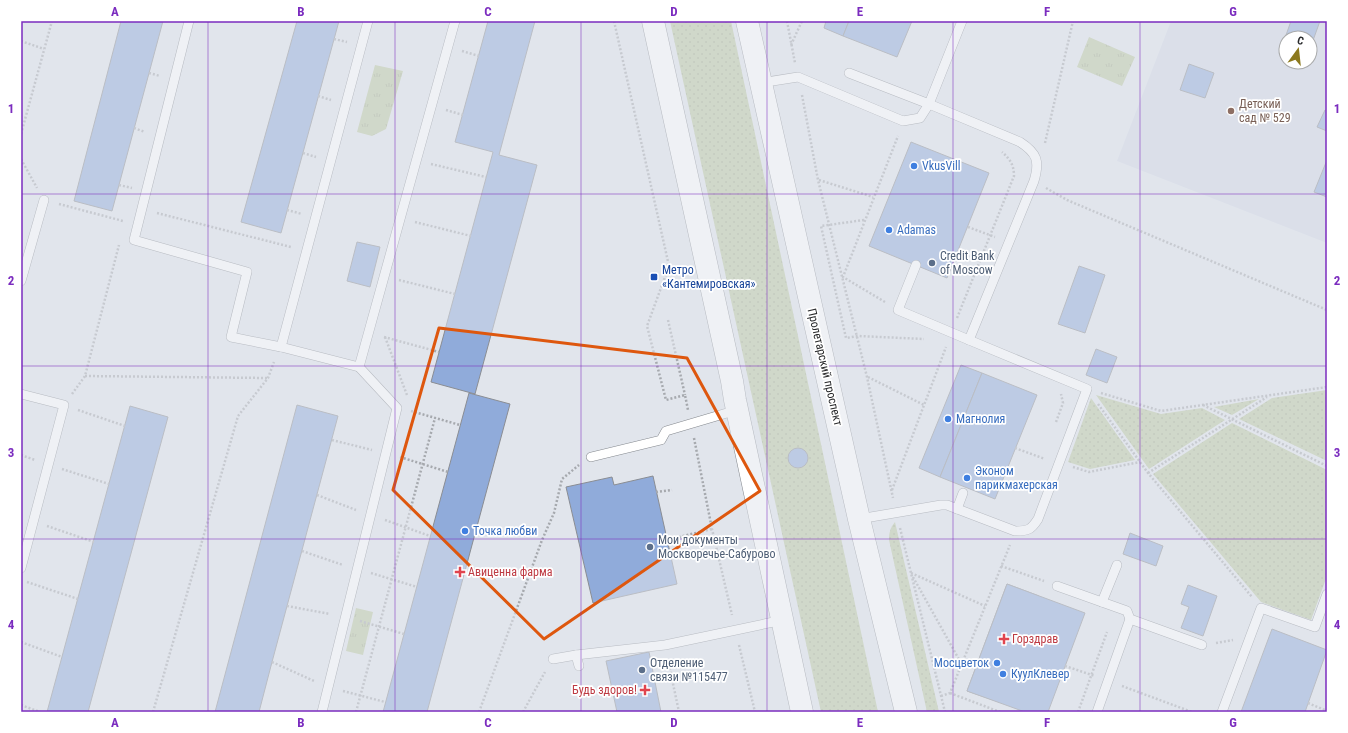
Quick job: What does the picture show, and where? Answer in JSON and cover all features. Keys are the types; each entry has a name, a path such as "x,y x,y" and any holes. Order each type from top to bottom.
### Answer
{"main road":[{"path":"652,21 732,381 802,712"},
{"name":"Пролетарский проспект","path":"747,21 859,519 906,712"}],"lane":[{"path":"189,21 134,240 247,272 231,337 281,347 359,367 398,408 322,712"},
{"path":"281,347 305,251 368,21"},
{"path":"359,367 455,21"},
{"path":"760,83 798,77 903,121 920,118 929,104 962,21"},
{"path":"849,73 1020,142 1029,148 1035,156 1038,164 1034,181 969,340"},
{"path":"21,281 44,200"},
{"path":"859,519 941,505 957,509 1015,531 1026,531 1033,527 1038,519 1087,389 969,340 950,336 898,310 916,265"},
{"path":"21,394 64,406 21,568"},
{"path":"591,457 661,440 666,431 737,410"},
{"path":"957,509 963,493"},
{"path":"1102,602 1117,565"},
{"path":"1057,586 1127,611 1130,619 1097,712"},
{"path":"1222,712 1262,608 1315,627 1327,594"},
{"path":"1130,619 1202,645"},
{"path":"553,659 665,645 783,620"},
{"path":"576,655 579,666"}],"path":[{"path":"21,134 52,21"},
{"path":"614,21 669,266 647,326 666,400 685,396"},
{"path":"787,21 818,180 858,336 892,492 945,712"},
{"path":"791,46 802,21"},
{"path":"1035,156 1044,146 1074,21"},
{"path":"21,41 44,49"},
{"path":"843,276 903,121"},
{"path":"892,492 950,336 1014,176 1014,168 1009,159 996,150"},
{"path":"21,159 44,200 138,224"},
{"path":"417,160 486,177"},
{"path":"818,180 873,197"},
{"path":"1034,181 1067,200 1327,310"},
{"path":"142,209 305,251"},
{"path":"400,218 471,236"},
{"path":"864,220 821,226 846,338 858,336 950,336"},
{"path":"968,226 1009,243"},
{"path":"119,244 85,376 64,406 125,426"},
{"path":"384,276 455,294"},
{"path":"843,276 898,310"},
{"path":"668,320 712,528 755,712"},
{"path":"368,333 439,352"},
{"path":"385,337 409,399"},
{"path":"153,712 238,416 268,378 281,347"},
{"path":"85,376 268,378"},
{"path":"1055,424 1063,403 1056,376"},
{"path":"867,377 924,405"},
{"path":"1087,389 1161,411 1327,387"},
{"path":"1087,389 1148,473 1262,608"},
{"path":"1148,473 1269,395"},
{"path":"1202,405 1327,466"},
{"path":"411,406 414,412"},
{"path":"398,408 460,425"},
{"path":"356,712 435,418"},
{"path":"1016,448 1059,464"},
{"path":"1040,465 1045,451"},
{"path":"21,455 109,484"},
{"path":"479,712 542,540 554,513 562,479 591,457"},
{"path":"1089,472 1140,462"},
{"path":"656,492 672,490"},
{"path":"34,521 94,542"},
{"path":"667,540 712,528"},
{"path":"950,693 1006,555"},
{"path":"1001,566 1057,586"},
{"path":"911,573 985,606"},
{"path":"911,573 962,664"},
{"path":"21,580 78,599"},
{"path":"1078,712 1109,625"},
{"path":"1202,645 1251,637"},
{"path":"21,642 62,657"},
{"path":"665,645 679,712"},
{"path":"523,712 553,659"},
{"path":"1065,666 1192,712"},
{"path":"941,696 950,693 1000,712"},
{"path":"1308,703 1327,711"},
{"path":"21,705 40,712"}],"highlighted area":[{"path":"439,328 687,358 760,491 544,639 393,490"}],"shaded area":[{"name":"Детский сад № 529","path":"1171,21 1327,21 1327,243 1117,161"}],"green space":[{"path":"670,21 731,21 878,712 821,712"},
{"path":"1089,37 1135,57 1122,86 1077,67"},
{"path":"375,65 403,71 386,129 372,136 357,132"},
{"path":"1327,390 1327,461 1239,419 1272,398"},
{"path":"1096,395 1161,414 1202,408 1225,420 1149,469"},
{"path":"1091,398 1135,460 1090,469 1068,462"},
{"path":"1259,399 1232,415 1214,407"},
{"path":"1232,423 1327,470 1327,576 1311,620 1261,602 1153,474"},
{"path":"895,522 939,712 927,712 889,540 890,531"},
{"path":"356,608 373,612 363,655 346,651"}],"building":[{"path":"121,21 163,21 112,211 74,201"},
{"path":"297,21 339,21 281,233 241,222"},
{"path":"488,21 535,21 499,155 537,165 475,394 431,382 493,152 455,142"},
{"path":"826,21 849,21 843,36 824,28"},
{"path":"849,21 912,21 897,57 843,36"},
{"path":"1291,21 1320,21 1317,30 1288,30"},
{"path":"1189,64 1214,73 1205,98 1180,90"},
{"path":"1325,110 1327,111 1327,131 1317,127"},
{"path":"911,142 989,173 947,278 869,246"},
{"path":"1327,160 1327,197 1314,192"},
{"path":"357,242 380,247 370,287 347,281"},
{"path":"1079,266 1105,275 1085,333 1058,324"},
{"path":"1096,349 1117,357 1107,383 1086,375"},
{"path":"961,365 982,373 940,477 919,468"},
{"path":"982,373 1037,395 995,499 940,477"},
{"path":"469,393 510,404 427,712 383,712"},
{"path":"297,405 338,416 259,712 215,712"},
{"path":"130,406 168,417 88,712 47,712"},
{"path":"798,448 805,451 808,458 805,465 798,468 791,465 788,458 791,451"},
{"path":"653,476 677,584 593,603 566,487 612,477 614,485"},
{"path":"1130,533 1163,546 1156,566 1123,554"},
{"path":"1007,584 1039,596 999,702 967,691"},
{"path":"1007,584 1085,613 1048,712 1025,712 967,691"},
{"path":"1188,585 1217,596 1203,636 1181,628 1189,607 1181,604"},
{"path":"1272,629 1327,650 1305,712 1241,712"},
{"path":"649,652 661,712 617,712 606,661"}],"place":[{"name":"Детский сад № 529","path":"1231,111"},
{"name":"VkusVill","path":"914,166"},
{"name":"Adamas","path":"889,230"},
{"name":"Credit Bank of Moscow","path":"932,263"},
{"name":"Метро «Кантемировская»","path":"654,277"},
{"name":"Магнолия","path":"948,419"},
{"name":"Эконом парикмахерская","path":"967,478"},
{"name":"Точка любви","path":"465,531"},
{"name":"Мои документы Москворечье-Сабурово","path":"650,547"},
{"name":"Авиценна фарма","path":"460,572"},
{"name":"Горздрав","path":"1004,639"},
{"name":"Мосцветок","path":"997,663"},
{"name":"Отделение связи №115477","path":"642,670"},
{"name":"КуулКлевер","path":"1003,674"},
{"name":"Будь здоров!","path":"645,690"}]}
